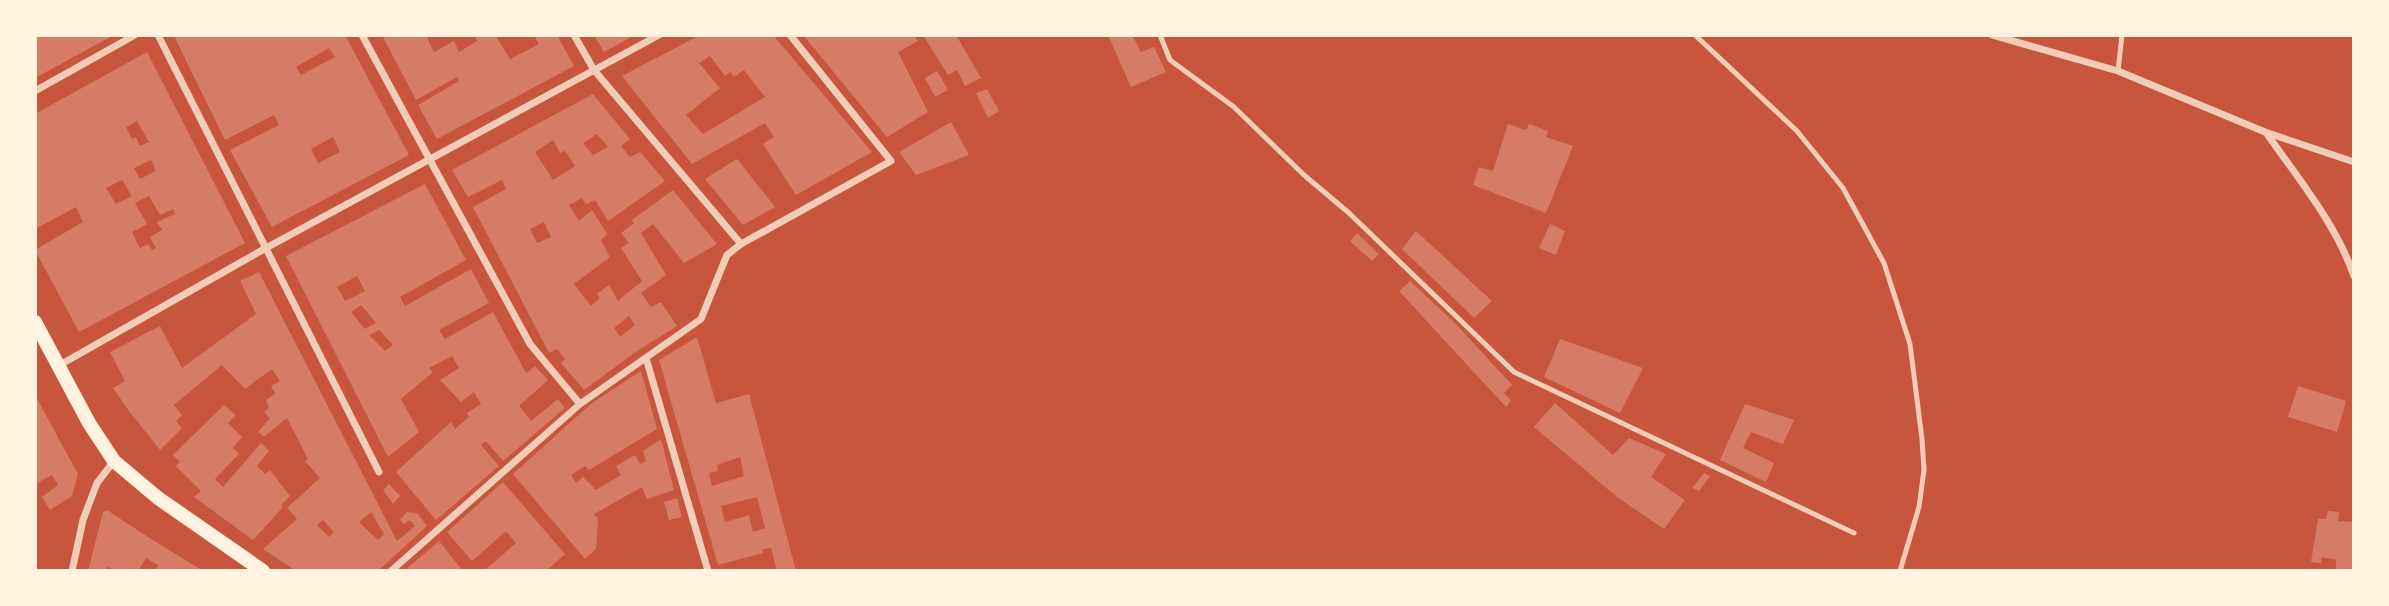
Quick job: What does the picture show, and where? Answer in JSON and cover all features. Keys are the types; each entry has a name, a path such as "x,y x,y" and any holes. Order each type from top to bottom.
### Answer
{"main road":[{"path":"35,322 89,423 114,461 158,498 263,571"}],"street":[{"path":"35,91 135,35"},
{"path":"158,35 379,472"},
{"path":"362,35 530,344 580,404"},
{"path":"574,35 594,70 741,244"},
{"path":"58,366 266,248 659,35"},
{"path":"391,571 580,404 701,319 727,255 741,244 891,161 790,35"},
{"path":"1992,35 2118,71 2265,132 2354,162"},
{"path":"2265,132 2309,193 2346,254 2354,275"},
{"path":"646,358 708,571"},
{"path":"72,571 83,520 97,483 114,461"}],"lane":[{"path":"1160,35 1170,60 1234,107 1514,372 1854,533"},
{"path":"1695,35 1797,131 1843,188 1884,263 1910,344 1923,439 1919,507 1900,571"},
{"path":"2118,71 2122,35"}],"building":[{"path":"35,35 114,35 35,78"},
{"path":"180,35 345,35 409,155 272,227 230,150 279,125 274,115 225,140 175,38","holes":["329,48 335,57 301,75 296,67","333,137 340,152 318,163 311,149"]},
{"path":"382,35 432,35 427,38 434,52 454,41 459,52 477,41 474,35 495,35 510,59 539,44 534,35 557,35 574,66 437,139 418,105 459,81 457,77 416,100"},
{"path":"594,35 635,35 604,52"},
{"path":"700,35 773,35 872,152 796,195 763,144 774,137 765,123 692,164 622,76","holes":["710,56 725,76 730,72 734,77 744,70 765,97 703,134 686,115 720,88 699,63"]},
{"path":"803,35 914,35 918,41 898,52 928,112 887,137"},
{"path":"923,35 956,35 981,78 965,86 957,70 948,75"},
{"path":"1108,35 1132,35 1141,52 1154,47 1166,72 1131,87"},
{"path":"147,52 245,243 79,332 35,250 83,222 76,207 35,229 35,114","holes":["137,121 149,142 140,146 136,137 132,139 126,127","151,160 156,171 140,179 134,168","122,180 132,196 116,204 106,188","149,196 160,215 173,209 175,214 157,222 162,230 150,237 156,248 152,250 148,244 140,248 132,232 147,224 135,203"]},
{"path":"937,71 948,90 935,97 925,78"},
{"path":"987,89 999,111 988,118 976,93"},
{"path":"593,94 630,139 621,146 630,157 640,152 665,181 608,221 595,200 586,204 582,198 569,205 579,221 592,210 607,234 601,240 610,257 574,284 591,306 600,298 597,294 609,285 618,301 642,281 621,248 629,243 621,233 634,223 632,220 673,190 717,244 684,263 653,224 641,233 666,275 641,293 651,307 661,302 677,326 584,390 561,363 565,359 557,349 549,353 473,207 506,189 502,180 468,197 452,170","holes":["597,134 608,147 593,155 583,143","553,140 560,153 565,151 575,166 553,180 535,152","544,222 551,237 537,243 530,229","629,316 635,325 620,337 614,328"]},
{"path":"951,122 969,155 916,175 899,152"},
{"path":"1508,124 1526,130 1529,124 1548,131 1546,137 1573,146 1546,213 1473,185 1479,167 1493,171"},
{"path":"737,159 775,207 743,225 705,179"},
{"path":"425,184 466,260 400,297 405,306 471,269 489,303 439,330 445,339 493,312 526,373 535,366 548,380 519,406 531,421 558,399 565,408 503,461 486,441 481,445 499,466 436,520 396,472 451,422 455,429 469,417 467,413 481,404 474,392 461,402 440,380 459,368 452,356 429,368 433,372 401,399 419,432 388,457 286,256","holes":["357,276 365,291 345,301 337,287","361,305 376,323 365,329 351,312","379,330 393,345 385,351 369,335"]},
{"path":"1550,224 1565,231 1556,255 1539,248"},
{"path":"1416,231 1492,301 1474,318 1402,249"},
{"path":"1357,233 1379,254 1372,261 1350,241"},
{"path":"259,272 397,541 415,526 410,520 404,524 400,520 407,512 417,513 427,526 378,571 296,571 263,549 297,519 287,508 320,478 305,461 308,459 287,418 264,437 258,432 270,418 264,412 269,408 266,400 275,394 271,386 280,381 272,369 245,389 222,365 174,405 182,415 176,421 182,428 160,450 113,388 125,381 110,352 160,326 182,368 256,314 240,281","holes":["371,512 384,534 378,540 359,522","323,520 334,532 329,537 317,525"]},
{"path":"1410,281 1454,322 1512,385 1504,393 1511,400 1506,407 1399,291"},
{"path":"697,337 716,403 749,394 796,571 777,571 771,548 763,549 763,553 718,565 659,360","holes":["740,457 744,476 712,486 709,473 718,471 717,465","757,497 765,528 753,532 749,515 725,522 721,506"]},
{"path":"1560,339 1643,368 1620,413 1544,377"},
{"path":"641,371 657,429 589,470 585,466 571,475 576,483 583,477 596,490 621,475 616,466 635,455 640,464 646,461 643,451 661,439 674,490 647,499 642,487 594,514 598,519 596,549 585,559 513,474 592,403"},
{"path":"2298,386 2346,401 2337,432 2288,417"},
{"path":"35,395 78,474 72,496 50,510 42,497 58,485 52,475 35,484"},
{"path":"1555,403 1613,455 1629,438 1666,454 1651,477 1685,500 1664,529 1617,497 1534,427"},
{"path":"1745,404 1794,420 1783,444 1751,432 1743,448 1774,463 1766,482 1720,460"},
{"path":"224,405 236,415 228,423 242,437 233,448 239,454 215,479 223,487 261,443 269,451 257,466 265,474 270,470 290,496 253,540 194,497 201,491 176,466 180,462 173,455"},
{"path":"1704,473 1710,476 1699,491 1692,488"},
{"path":"503,482 565,554 546,571 484,571 516,543 506,531 472,561 447,532"},
{"path":"389,484 400,496 393,504 383,490"},
{"path":"677,498 682,517 669,520 664,502"},
{"path":"107,510 203,571 155,571 158,565 146,558 138,571 115,571 107,566 107,571 88,571 103,512"},
{"path":"2328,511 2339,512 2338,521 2354,522 2354,571 2336,571 2336,560 2322,557 2321,563 2311,562 2318,519 2326,519"},
{"path":"439,541 463,571 404,571"}]}
